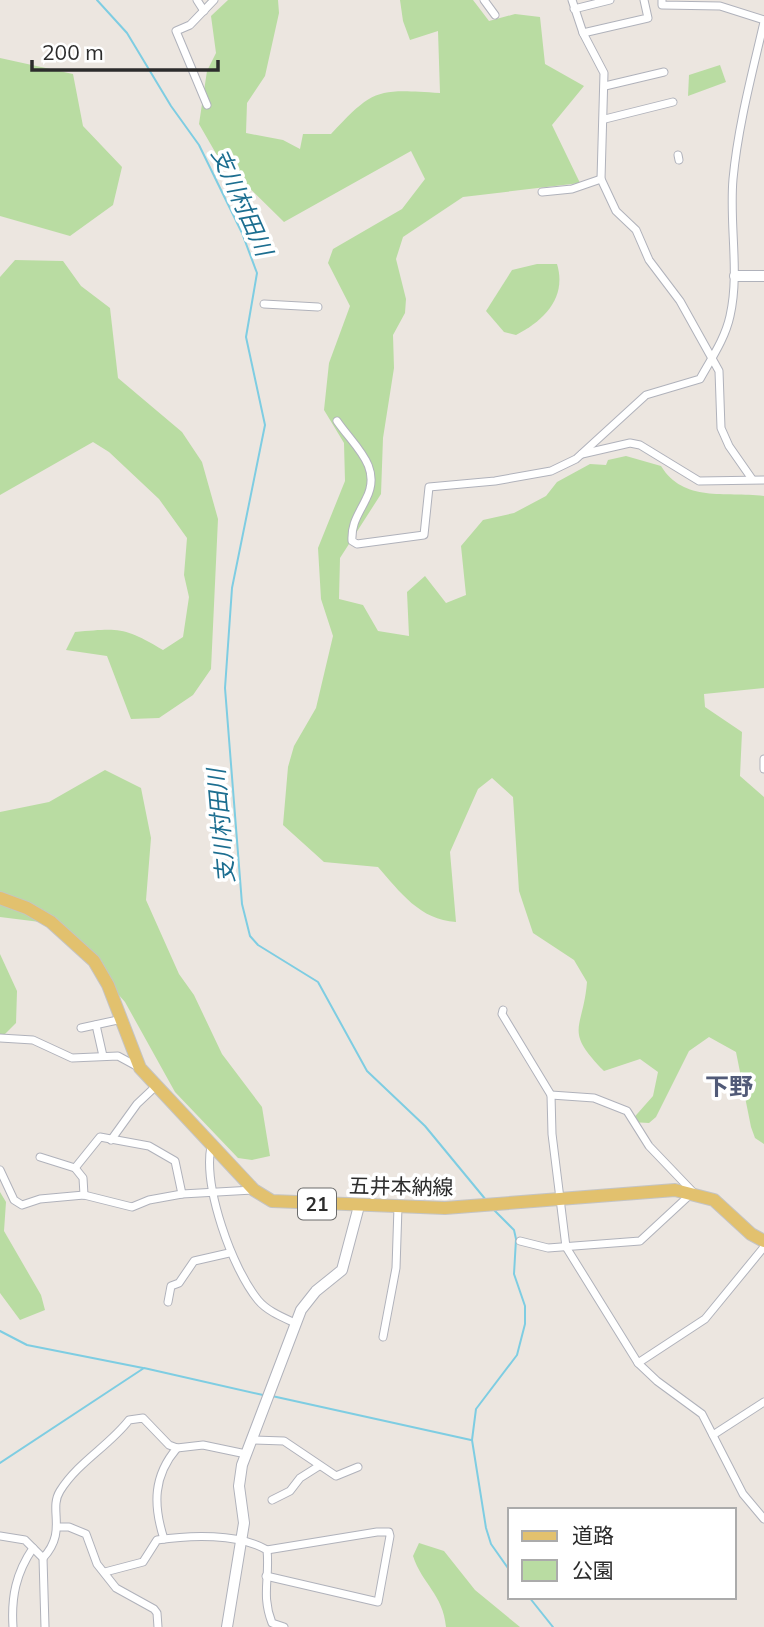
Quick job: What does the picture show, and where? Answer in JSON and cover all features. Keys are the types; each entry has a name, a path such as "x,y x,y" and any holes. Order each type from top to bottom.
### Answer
{"main road":[{"path":"736,276 764,276"},
{"name":"五井本納線","path":"0,898 40,914 73,940 93,961 108,985 140,1068 254,1190 280,1203 445,1209 664,1189 693,1192 723,1206 751,1234 764,1241"},
{"path":"227,1627 244,1515 239,1478 246,1454 295,1323 316,1291 342,1270 359,1206"}],"street":[{"path":"197,0 204,11"},
{"path":"207,105 176,31 190,25 214,0"},
{"path":"484,0 495,15"},
{"path":"572,0 583,33 604,73 601,180 616,211 636,230 649,260 680,301 712,357 722,386 721,428 729,446 752,479"},
{"path":"574,9 610,0"},
{"path":"583,33 648,18 644,0"},
{"path":"337,421 369,464 373,482 352,530 352,541 357,544 424,535 429,487 495,481 551,471 582,454 646,395 700,379 728,323 736,276 731,213 733,176 738,138 764,21 720,3 662,5 662,0"},
{"path":"605,86 664,72"},
{"path":"604,119 673,102"},
{"path":"542,191 572,189 601,180"},
{"path":"264,304 318,307"},
{"path":"582,454 630,443 640,445 699,481 764,480"},
{"path":"764,759 764,769"},
{"path":"503,1010 502,1014 551,1095 552,1134 566,1247 638,1363 657,1381 702,1414 743,1494 764,1519"},
{"path":"81,1028 122,1019"},
{"path":"96,1025 103,1056"},
{"path":"0,1038 33,1040 72,1058 118,1056 140,1068"},
{"path":"111,1140 137,1104 155,1087"},
{"path":"520,1241 539,1247 566,1247 640,1241 693,1192 649,1146 627,1111 594,1098 551,1095"},
{"path":"75,1168 100,1137 149,1146 175,1161 182,1194"},
{"path":"211,1146 209,1158 214,1193 229,1253 258,1300 295,1323"},
{"path":"40,1157 75,1168 83,1178 84,1195"},
{"path":"0,1170 15,1200 22,1205 40,1199 84,1195 132,1208 149,1200 182,1194 254,1190"},
{"path":"383,1337 396,1268 398,1207"},
{"path":"638,1363 705,1320 764,1247"},
{"path":"167,1302 171,1286 179,1283 194,1261 229,1253"},
{"path":"713,1435 764,1402"},
{"path":"45,1627 43,1558 54,1544 60,1490 92,1455 119,1435 129,1420 143,1418 154,1426 169,1445 177,1448 203,1445 246,1454"},
{"path":"251,1440 284,1441 335,1476 358,1467"},
{"path":"164,1539 158,1518 156,1488 164,1463 177,1448"},
{"path":"272,1500 290,1492 300,1478 320,1466"},
{"path":"58,1527 69,1527 86,1534 97,1564 116,1588 154,1609 158,1627"},
{"path":"105,1572 143,1562 157,1540 164,1539 241,1541 267,1550 389,1532 378,1602 266,1576"},
{"path":"0,1536 25,1540 43,1558"},
{"path":"13,1627 14,1589 23,1562 33,1548"},
{"path":"267,1550 264,1596 272,1623 284,1627"}],"green space":[{"path":"228,0 278,0 279,13 265,76 247,103 246,133 283,140 300,149 303,134 331,134 357,108 378,95 402,91 440,93 438,31 410,40 403,21 400,0 473,0 489,21 515,14 540,17 545,64 584,86 552,125 580,183 463,197 403,237 396,259 406,299 405,313 393,335 394,368 383,438 381,494 340,558 339,599 363,605 378,631 409,636 407,592 425,576 446,603 466,595 461,546 483,520 514,513 546,496 557,482 590,464 606,465 608,460 626,456 661,466 670,478 693,490 764,496 764,688 704,694 705,707 742,732 740,776 764,797 764,1144 755,1138 751,1127 736,1052 709,1037 689,1051 656,1117 649,1123 630,1122 653,1096 658,1072 640,1059 604,1071 583,1046 579,1029 587,982 574,960 533,933 519,891 513,797 492,778 478,789 450,852 456,922 443,920 421,910 403,895 378,867 324,862 283,825 288,767 294,746 316,708 333,636 321,599 318,548 345,481 344,443 324,410 329,363 350,306 328,263 333,249 402,209 425,179 411,151 284,222 218,157 199,124 207,71 216,53 211,16"},
{"path":"0,58 73,74 83,126 122,167 113,205 70,236 0,216"},
{"path":"720,65 726,82 688,96 689,75"},
{"path":"15,260 63,261 81,286 110,308 118,378 182,432 202,462 218,519 211,669 193,695 159,718 131,719 107,656 66,650 75,632 121,631 163,650 183,637 189,597 184,575 187,538 159,499 109,452 93,442 0,495 0,277"},
{"path":"537,264 557,264 559,287 556,297 544,315 526,329 516,335 504,332 486,311 512,270"},
{"path":"105,770 141,788 151,838 146,900 179,974 194,995 222,1054 262,1107 270,1156 252,1160 238,1158 175,1092 125,1002 56,924 0,917 0,812 49,802"},
{"path":"0,954 17,991 16,1023 0,1039"},
{"path":"0,1192 6,1202 4,1231 41,1295 45,1310 20,1320 0,1293"},
{"path":"419,1543 444,1551 475,1590 520,1627 446,1627 437,1597 413,1556"}],"waterway":[{"name":"支川村田川","path":"97,0 127,33 171,106 199,145 242,233 257,273 246,337 265,425 232,588 225,688 242,904 250,936 258,945 318,982 367,1071 425,1126 486,1200"},
{"name":"支川村田川","path":"494,1210 514,1230 514,1274 525,1306 525,1324 517,1355 476,1409 472,1440 486,1528 491,1544 508,1568"},
{"path":"0,1331 27,1345 143,1368"},
{"path":"0,1463 144,1368 263,1395"},
{"path":"272,1396 471,1440"},
{"name":"支川村田川","path":"531,1599 553,1627"}],"district":[{"name":"下野","path":"729,1087"}]}
